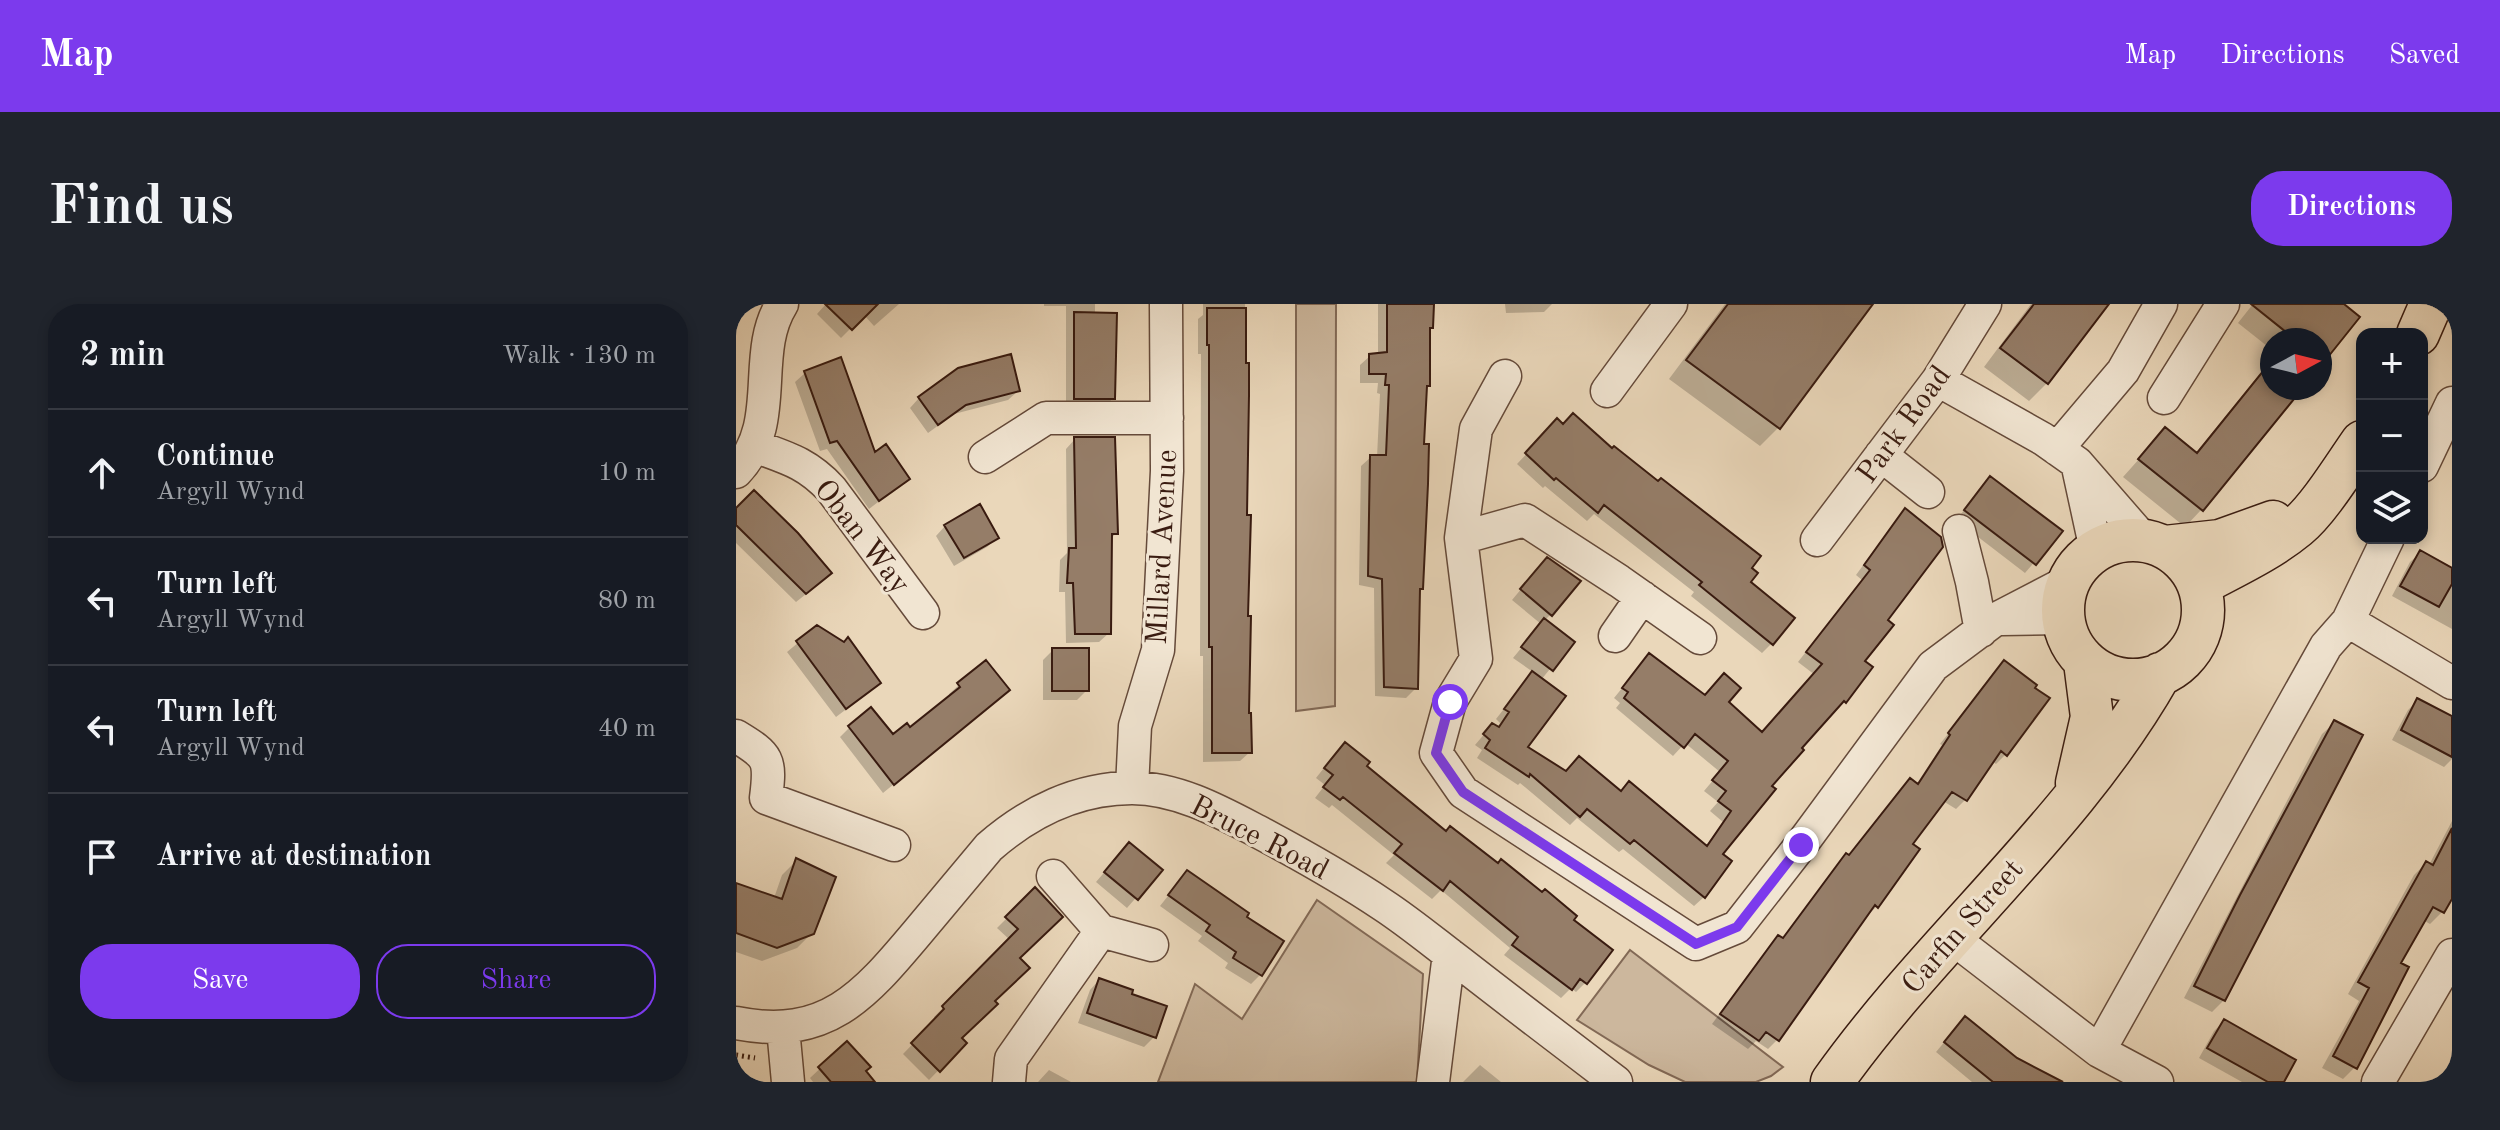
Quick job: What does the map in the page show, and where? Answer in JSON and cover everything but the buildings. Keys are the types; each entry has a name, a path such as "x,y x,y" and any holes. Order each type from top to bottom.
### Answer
{"main road":[{"path":"2421,328 2431,304"},
{"path":"2199,585 2298,526 2332,486 2356,451"},
{"path":"2154,544 2190,568 2199,585 2203,603 2198,638 2185,659 2160,674 2142,681 2105,675 2085,662 2070,642 2066,600 2082,561 2096,550 2120,541 2154,544 2220,541 2268,525 2332,486"},
{"name":"Carfin Street","path":"2072,800 2092,717 2085,662"},
{"name":"Carfin Street","path":"1815,1082 1842,1067 2072,800 2144,703 2160,674"}],"street":[{"path":"745,459 763,418 768,352 782,304"},
{"name":"Millard Avenue","path":"1132,788 1135,726 1158,650 1167,471 1166,304"},
{"path":"1607,391 1671,304"},
{"name":"Park Road","path":"1817,540 1938,380 1985,304"},
{"path":"2067,456 2123,371 2161,304"},
{"path":"2164,398 2223,304"},
{"path":"1505,376 1476,429 1461,538 1476,659 1450,702 1436,753 1463,792 1696,944 1737,927 1933,666 1988,625 2066,600"},
{"path":"1938,380 2067,456 2154,544"},
{"path":"2428,453 2452,403"},
{"path":"985,457 1046,418 1167,418"},
{"path":"1881,455 1928,492"},
{"path":"2067,456 2096,550"},
{"name":"Oban Way","path":"745,459 790,459 814,472 831,489 923,613"},
{"path":"1461,538 1525,520 1700,638"},
{"path":"1959,531 1988,625"},
{"path":"2099,1051 2326,646 2348,621 2385,544"},
{"path":"1615,636 1642,597"},
{"path":"2348,621 2452,683"},
{"path":"736,736 761,751 769,772 766,798 894,845"},
{"name":"Bruce Road","path":"736,1023 783,1028 823,1018 842,1009 895,960 989,847 1029,816 1083,795 1132,788 1163,791 1193,800 1332,873 1386,907 1616,1082"},
{"path":"1053,876 1101,931 1152,945"},
{"path":"1009,1082 1011,1059 1101,931"},
{"path":"1951,937 2099,1051 2157,1082"},
{"path":"1433,1082 1449,954"},
{"path":"2378,1082 2452,955"},
{"path":"783,1028 788,1082"}],"shaded area":[{"path":"1296,304 1336,304 1335,706 1296,711"},
{"path":"1317,900 1423,974 1417,1082 1158,1082 1195,984 1242,1019"},
{"path":"1630,950 1783,1067 1756,1082 1685,1082 1649,1065 1577,1020"}],"route":[{"path":"1450,702 1436,753 1463,792 1696,944 1737,927 1801,845"}]}
